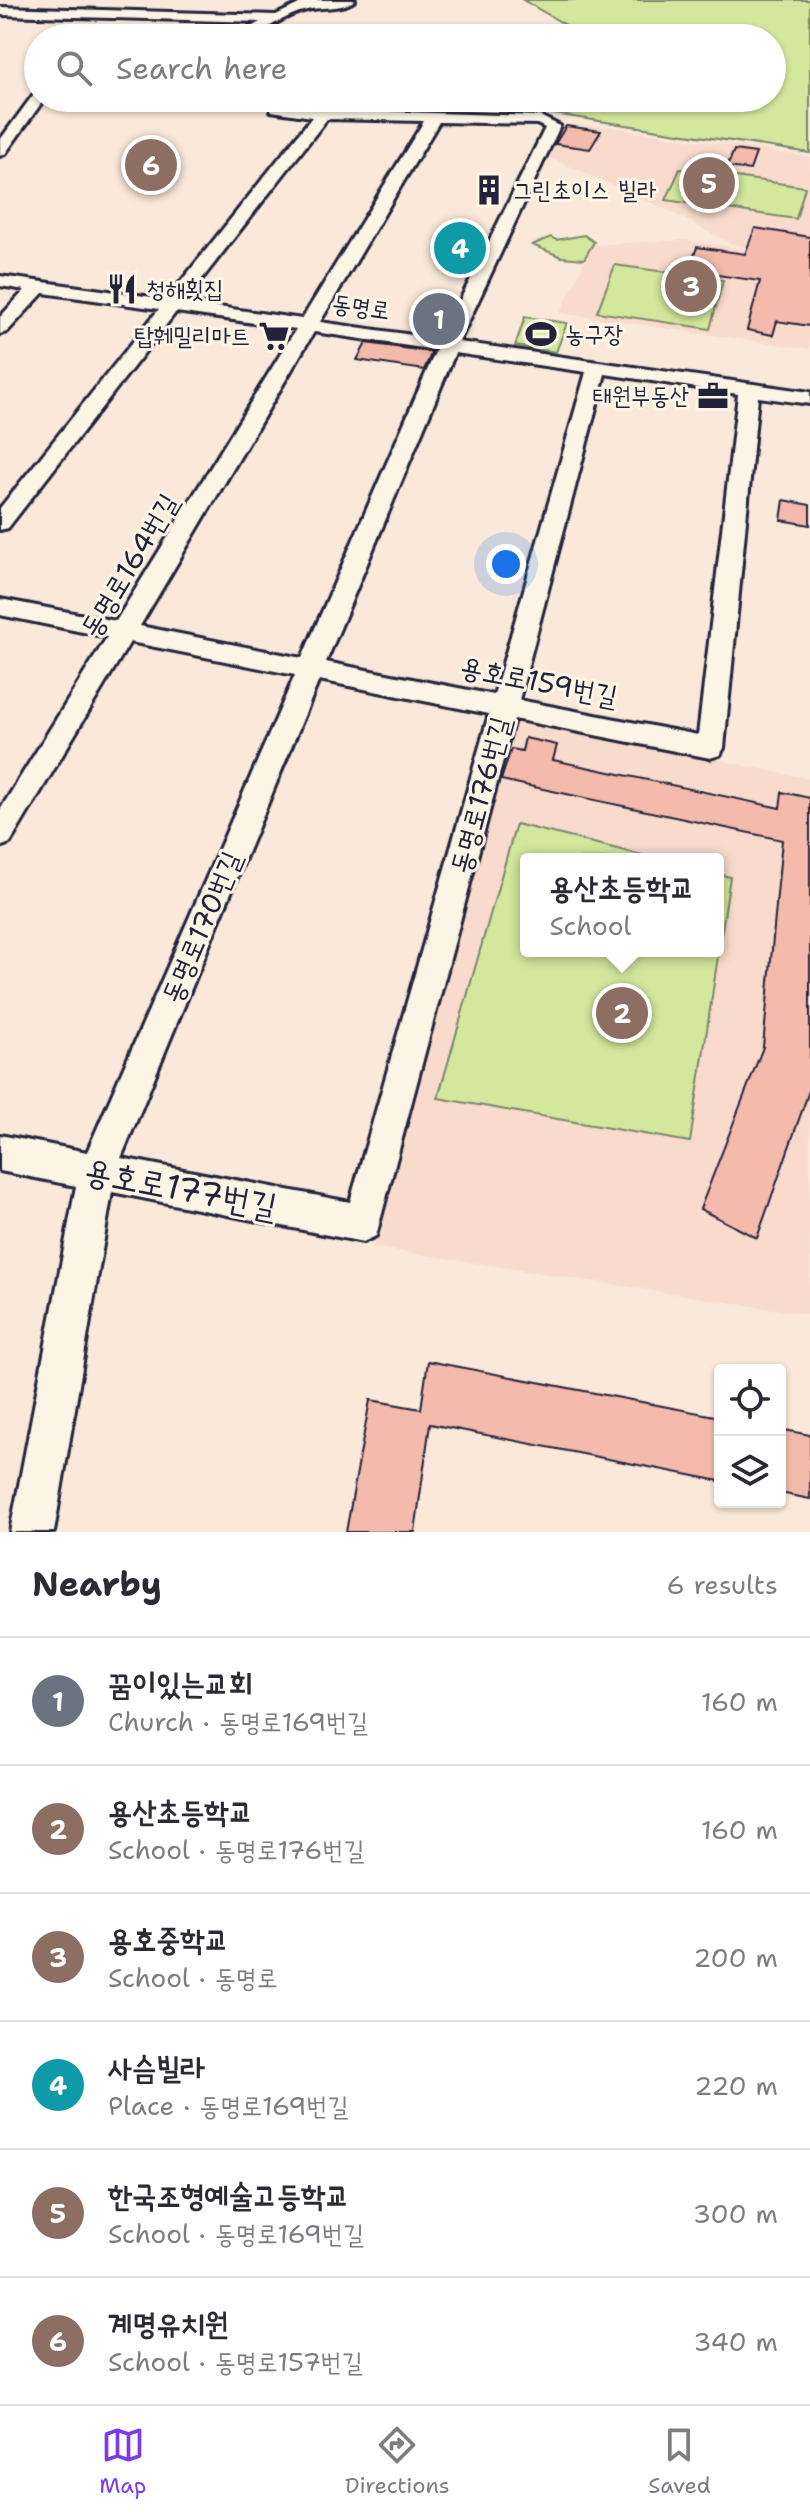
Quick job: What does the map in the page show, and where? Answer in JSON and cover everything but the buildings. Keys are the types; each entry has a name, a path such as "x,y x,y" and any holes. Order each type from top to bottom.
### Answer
{"street":[{"path":"91,24 108,0"},
{"path":"199,17 208,0"},
{"path":"267,24 306,3 320,6 349,0"},
{"path":"0,11 278,19"},
{"path":"0,151 28,112"},
{"path":"307,112 435,116"},
{"path":"0,523 322,114"},
{"name":"동명로164번길","path":"0,835 435,116"},
{"name":"동명로170번길","path":"32,1532 97,1172 448,345 553,126 540,120 435,116"},
{"name":"동명로","path":"0,281 810,398"},
{"path":"0,328 38,287"},
{"name":"동명로176번길","path":"363,1223 597,366"},
{"name":"용호로159번길","path":"0,607 710,748 749,388"},
{"name":"용호로177번길","path":"0,1153 363,1223"}],"shaded area":[{"path":"562,125 603,126 810,157 810,256 731,244 668,210 544,155"},
{"path":"683,240 810,259 810,349 560,313 593,245"},
{"path":"512,717 810,779 810,1315 372,1247"}],"green space":[{"path":"523,0 810,0 810,153 541,112 786,112 786,24 564,24"},
{"path":"680,169 805,187 796,219 666,200"},
{"path":"584,235 594,242 584,259 562,257 532,245 551,237 556,240"},
{"path":"615,265 723,280 710,329 597,312"},
{"name":"농구장","path":"525,317 567,323 556,352 515,346"},
{"path":"516,824 634,853 520,853 520,957 718,957 690,1142 438,1098"},
{"path":"724,876 730,877 724,917"}],"place":[{"name":"계명유치원","path":"151,165"},
{"name":"한국조형예술고등학교","path":"709,183"},
{"name":"그린초이스 빌라","path":"489,190"},
{"name":"사슴빌라","path":"460,248"},
{"name":"용호중학교","path":"691,286"},
{"name":"청해횟집","path":"122,289"},
{"name":"꿈이있는교회","path":"439,319"},
{"name":"농구장","path":"541,334"},
{"name":"탑훼밀리마트","path":"274,336"},
{"name":"태원부동산","path":"713,396"},
{"name":"용산초등학교","path":"622,1013"}]}
